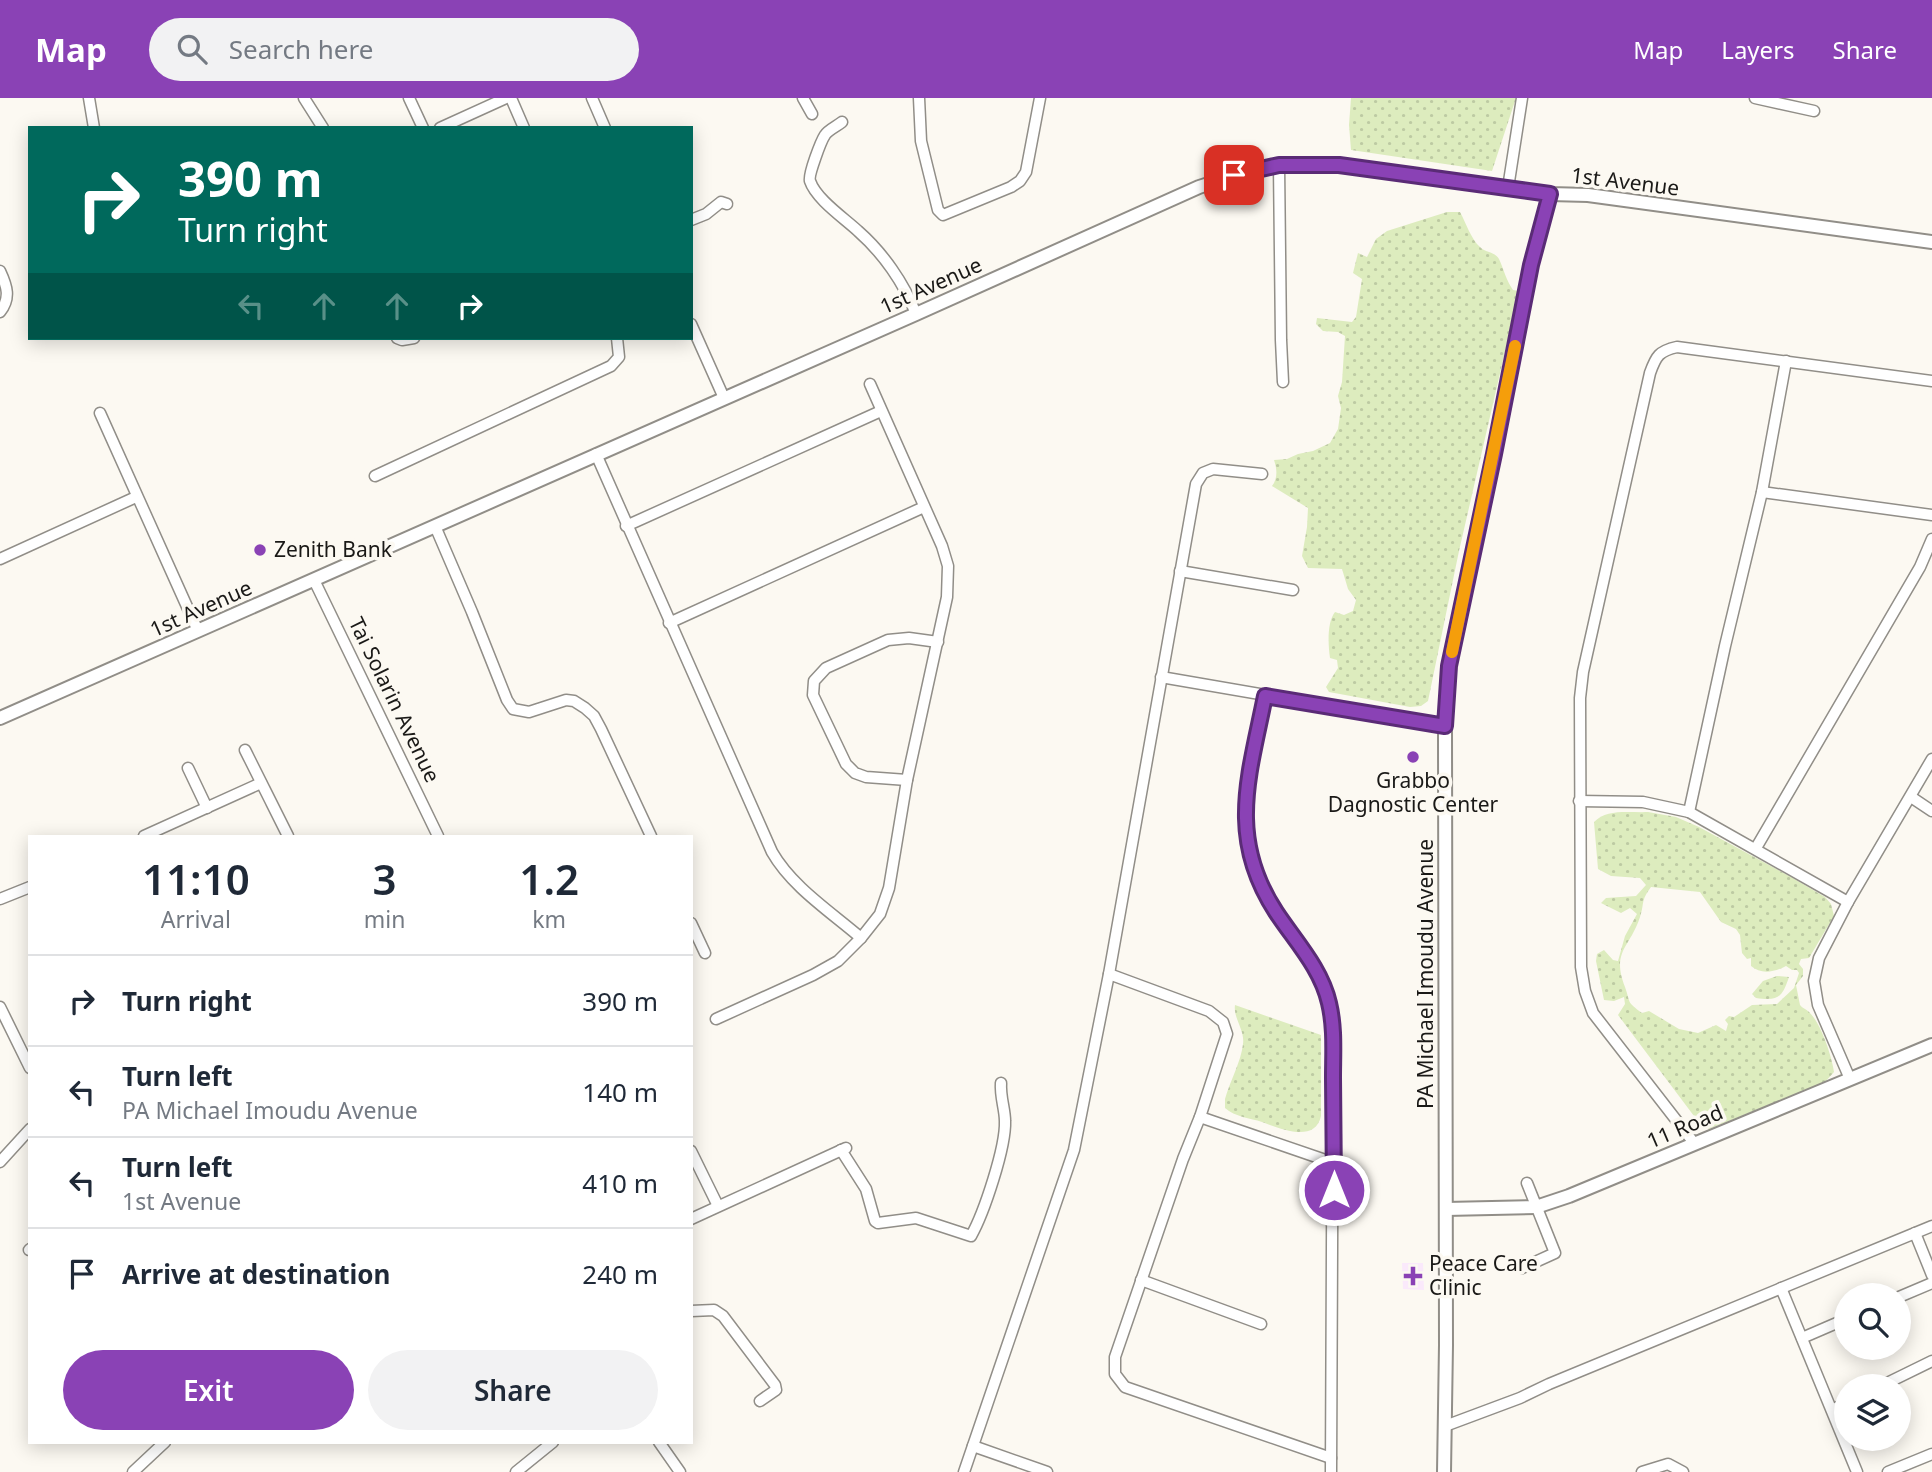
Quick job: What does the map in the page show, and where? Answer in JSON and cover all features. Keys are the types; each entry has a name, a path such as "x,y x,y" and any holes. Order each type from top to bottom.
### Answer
{"street":[{"path":"89,98 94,126"},
{"path":"304,98 322,126"},
{"path":"409,98 422,126"},
{"path":"445,126 508,98 523,126"},
{"path":"592,98 604,126"},
{"path":"803,98 812,114"},
{"path":"919,98 922,141 938,210 943,215 1020,181 1026,172 1040,98"},
{"path":"1508,188 1522,98"},
{"path":"1755,98 1814,111"},
{"path":"842,122 825,134 809,174 810,182 838,214 859,231 879,253 898,278 916,314"},
{"path":"1279,165 1280,340 1283,382"},
{"name":"1st Avenue","path":"0,718 1199,187 1252,170 1279,165 1339,165 1550,194 1588,195 1932,242"},
{"name":"PA Michael Imoudu Avenue","path":"1444,1472 1445,726 1449,666 1531,265 1550,194"},
{"path":"693,219 706,214 721,202 727,204"},
{"path":"0,271 8,294 0,312"},
{"path":"693,328 724,398"},
{"path":"375,476 611,366 619,357 617,340"},
{"path":"1694,1143 1593,1013 1585,991 1581,967 1579,801 1580,698 1583,672 1650,373 1656,357 1663,350 1677,347 1932,381"},
{"path":"1689,812 1762,492 1786,361"},
{"path":"716,1018 813,975 838,961 880,914 889,888 907,780 947,597 948,566 942,546 870,384"},
{"path":"626,526 881,411"},
{"path":"100,413 198,631"},
{"path":"596,454 779,866 861,938"},
{"path":"964,1472 1074,1150 1109,974 1196,484 1203,473 1213,469 1262,474"},
{"path":"1762,492 1932,515"},
{"path":"0,559 136,497"},
{"path":"669,623 924,507"},
{"path":"435,526 513,709 529,712 566,700 574,701 594,716 651,835"},
{"path":"1756,848 1920,567 1932,540"},
{"path":"1180,570 1293,590"},
{"name":"Tai Solarin Avenue","path":"314,580 438,835"},
{"path":"907,780 855,774 846,764 813,695 814,681 826,668 888,640 909,638 938,642"},
{"path":"1161,677 1445,726"},
{"path":"1265,696 1245,801 1245,829 1250,859 1262,890 1304,950 1329,1002 1333,1029 1331,1472"},
{"path":"244,750 287,835"},
{"path":"1850,1079 1818,1004 1814,981 1819,958 1848,902 1932,760"},
{"path":"188,768 207,808"},
{"path":"146,835 261,783"},
{"path":"1911,797 1932,811"},
{"path":"1579,801 1643,802 1689,812 1848,902"},
{"path":"0,899 28,888"},
{"path":"693,927 705,953"},
{"path":"1109,974 1209,1011 1223,1022 1227,1034 1115,1357 1115,1374 1125,1387 1331,1458"},
{"path":"0,1007 28,1064"},
{"name":"11 Road","path":"1446,1209 1536,1207 1569,1196 1932,1045"},
{"path":"693,1218 843,1149 866,1189 875,1222 915,1218 932,1221 971,1236 1004,1145 1006,1118 1000,1083"},
{"path":"1200,1117 1334,1163"},
{"path":"0,1162 28,1131"},
{"path":"693,1155 718,1206"},
{"path":"1522,1268 1555,1253 1527,1184"},
{"path":"1446,1426 1520,1398 1932,1226"},
{"path":"1915,1233 1932,1275"},
{"path":"1142,1280 1261,1324"},
{"path":"1911,1292 1932,1283"},
{"path":"1781,1288 1857,1472"},
{"path":"693,1311 714,1310 723,1316 775,1385 776,1390 760,1401"},
{"path":"1802,1338 1834,1324"},
{"path":"1905,1374 1932,1361"},
{"path":"133,1472 163,1444"},
{"path":"516,1472 550,1444"},
{"path":"660,1444 680,1472"},
{"path":"973,1446 1047,1472"},
{"path":"1888,1472 1932,1454"},
{"path":"1642,1472 1668,1464 1683,1472"}],"shaded area":[{"name":"Peace Care Clinic","path":"1402,1263 1423,1263 1424,1290 1403,1289"}],"green space":[{"path":"1351,98 1516,98 1492,171 1351,150"},
{"path":"1447,212 1460,212 1477,244 1497,256 1513,290 1519,291 1459,551 1428,701 1421,706 1410,707 1329,692 1326,687 1338,668 1337,660 1330,658 1329,628 1332,616 1335,612 1344,615 1353,611 1356,600 1348,589 1342,569 1308,568 1302,556 1308,508 1272,486 1276,473 1274,460 1287,459 1330,443 1338,429 1341,408 1338,396 1342,382 1345,336 1338,332 1323,331 1316,324 1317,318 1352,322 1356,317 1362,279 1353,273 1358,253 1367,257 1376,239 1387,231"},
{"path":"1648,812 1676,817 1699,827 1791,877 1825,897 1831,904 1834,916 1809,958 1801,959 1799,964 1803,969 1803,976 1796,985 1800,1005 1818,1024 1831,1058 1834,1072 1825,1082 1709,1129 1704,1128 1618,1015 1625,1004 1624,997 1614,1001 1604,1000 1597,954 1604,950 1613,960 1618,961 1625,936 1637,914 1630,908 1621,913 1601,903 1606,898 1636,896 1646,885 1640,878 1611,876 1598,869 1594,822 1612,813","holes":["1651,887 1700,892 1721,922 1736,929 1740,935 1742,953 1747,959 1751,958 1751,966 1768,972 1786,966 1799,973 1794,988 1777,1004 1752,1005 1734,1017 1729,1016 1725,1020 1728,1024 1726,1031 1716,1025 1698,1033 1679,1029 1649,1011 1642,1013 1630,1002 1621,975 1621,957"]},
{"path":"1777,976 1789,977 1781,994 1763,999 1752,994 1763,981"},
{"path":"1235,1005 1321,1035 1321,1116 1312,1130 1287,1130 1238,1115 1225,1108 1225,1099 1243,1044"}],"slow traffic":[{"path":"1452,652 1515,346"}],"place":[{"name":"Zenith Bank","path":"260,550"},
{"name":"Grabbo Dagnostic Center","path":"1413,757"},
{"name":"Peace Care Clinic","path":"1413,1276"}],"route":[{"path":"1234,175 1279,165 1339,165 1550,194 1531,265 1449,666 1445,726 1265,696 1245,801 1245,829 1250,859 1262,890 1304,950 1329,1002 1333,1029 1334,1190"}]}
